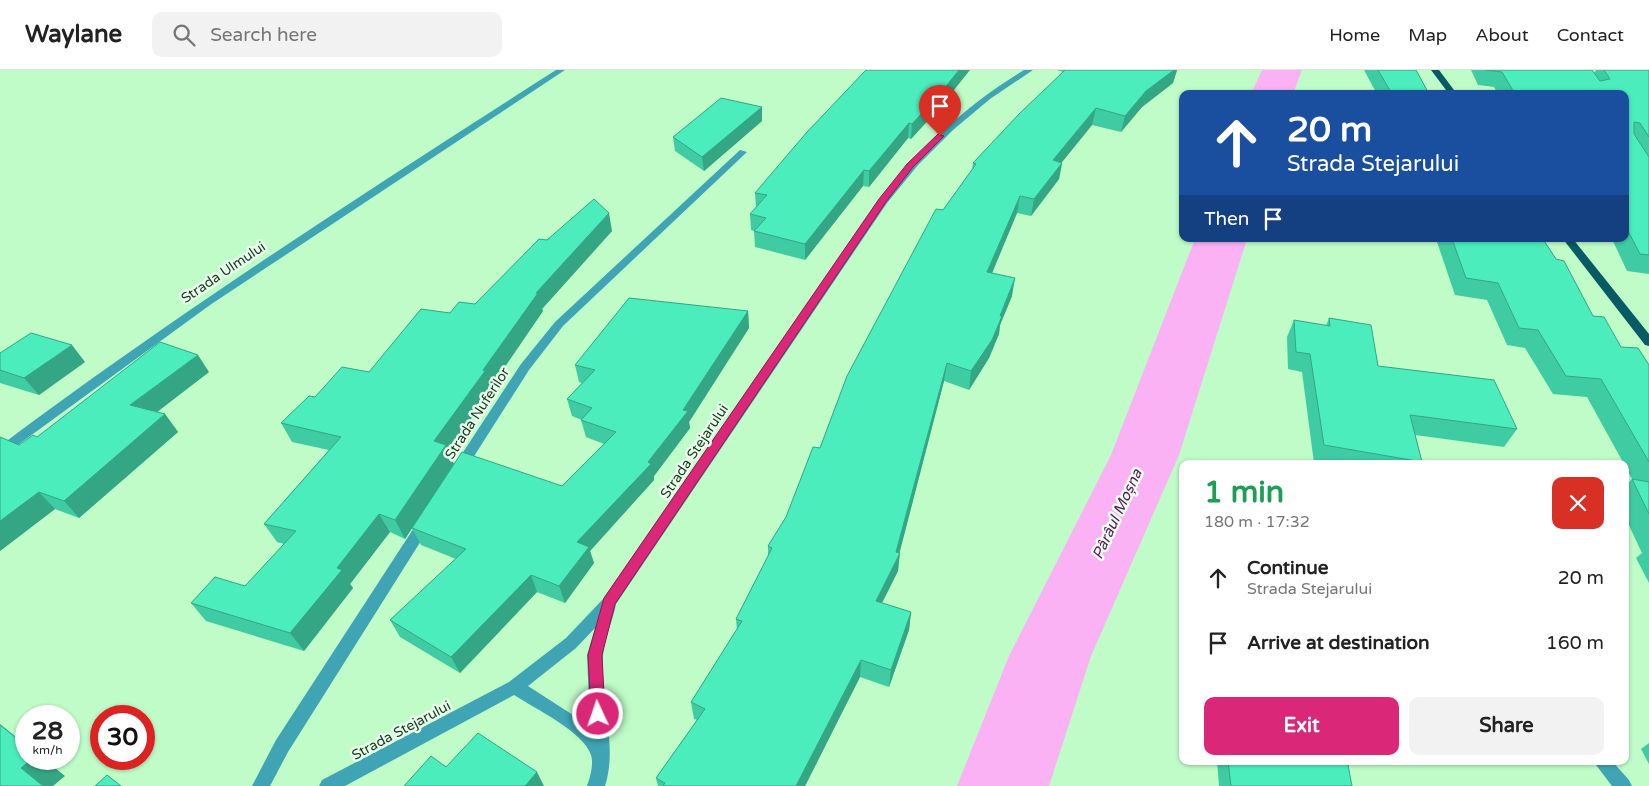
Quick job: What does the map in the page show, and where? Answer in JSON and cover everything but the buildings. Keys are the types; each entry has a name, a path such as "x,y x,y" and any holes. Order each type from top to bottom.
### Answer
{"main road":[{"path":"1435,70 1451,90"},
{"path":"1570,242 1649,342"}],"street":[{"name":"Strada Ulmului","path":"0,453 166,329 283,249 560,70"},
{"name":"Strada Stejarului","path":"328,786 515,687 571,643 609,602 882,201 910,166 964,114 1030,70"},
{"name":"Strada Nuferilor","path":"451,482 525,367 559,324 743,152"},
{"path":"261,786 282,746 435,507"},
{"path":"596,786 600,777 600,754 595,655 609,602"},
{"path":"515,687 587,733 600,754"},
{"path":"1605,765 1623,786"}],"waterway":[{"name":"Pârâul Moșna","path":"1274,90 1282,70"},
{"name":"Pârâul Moșna","path":"1003,786 1050,656 1145,455 1220,242"}],"route":[{"path":"598,714 595,655 609,602 882,201 910,166 940,136"}]}
